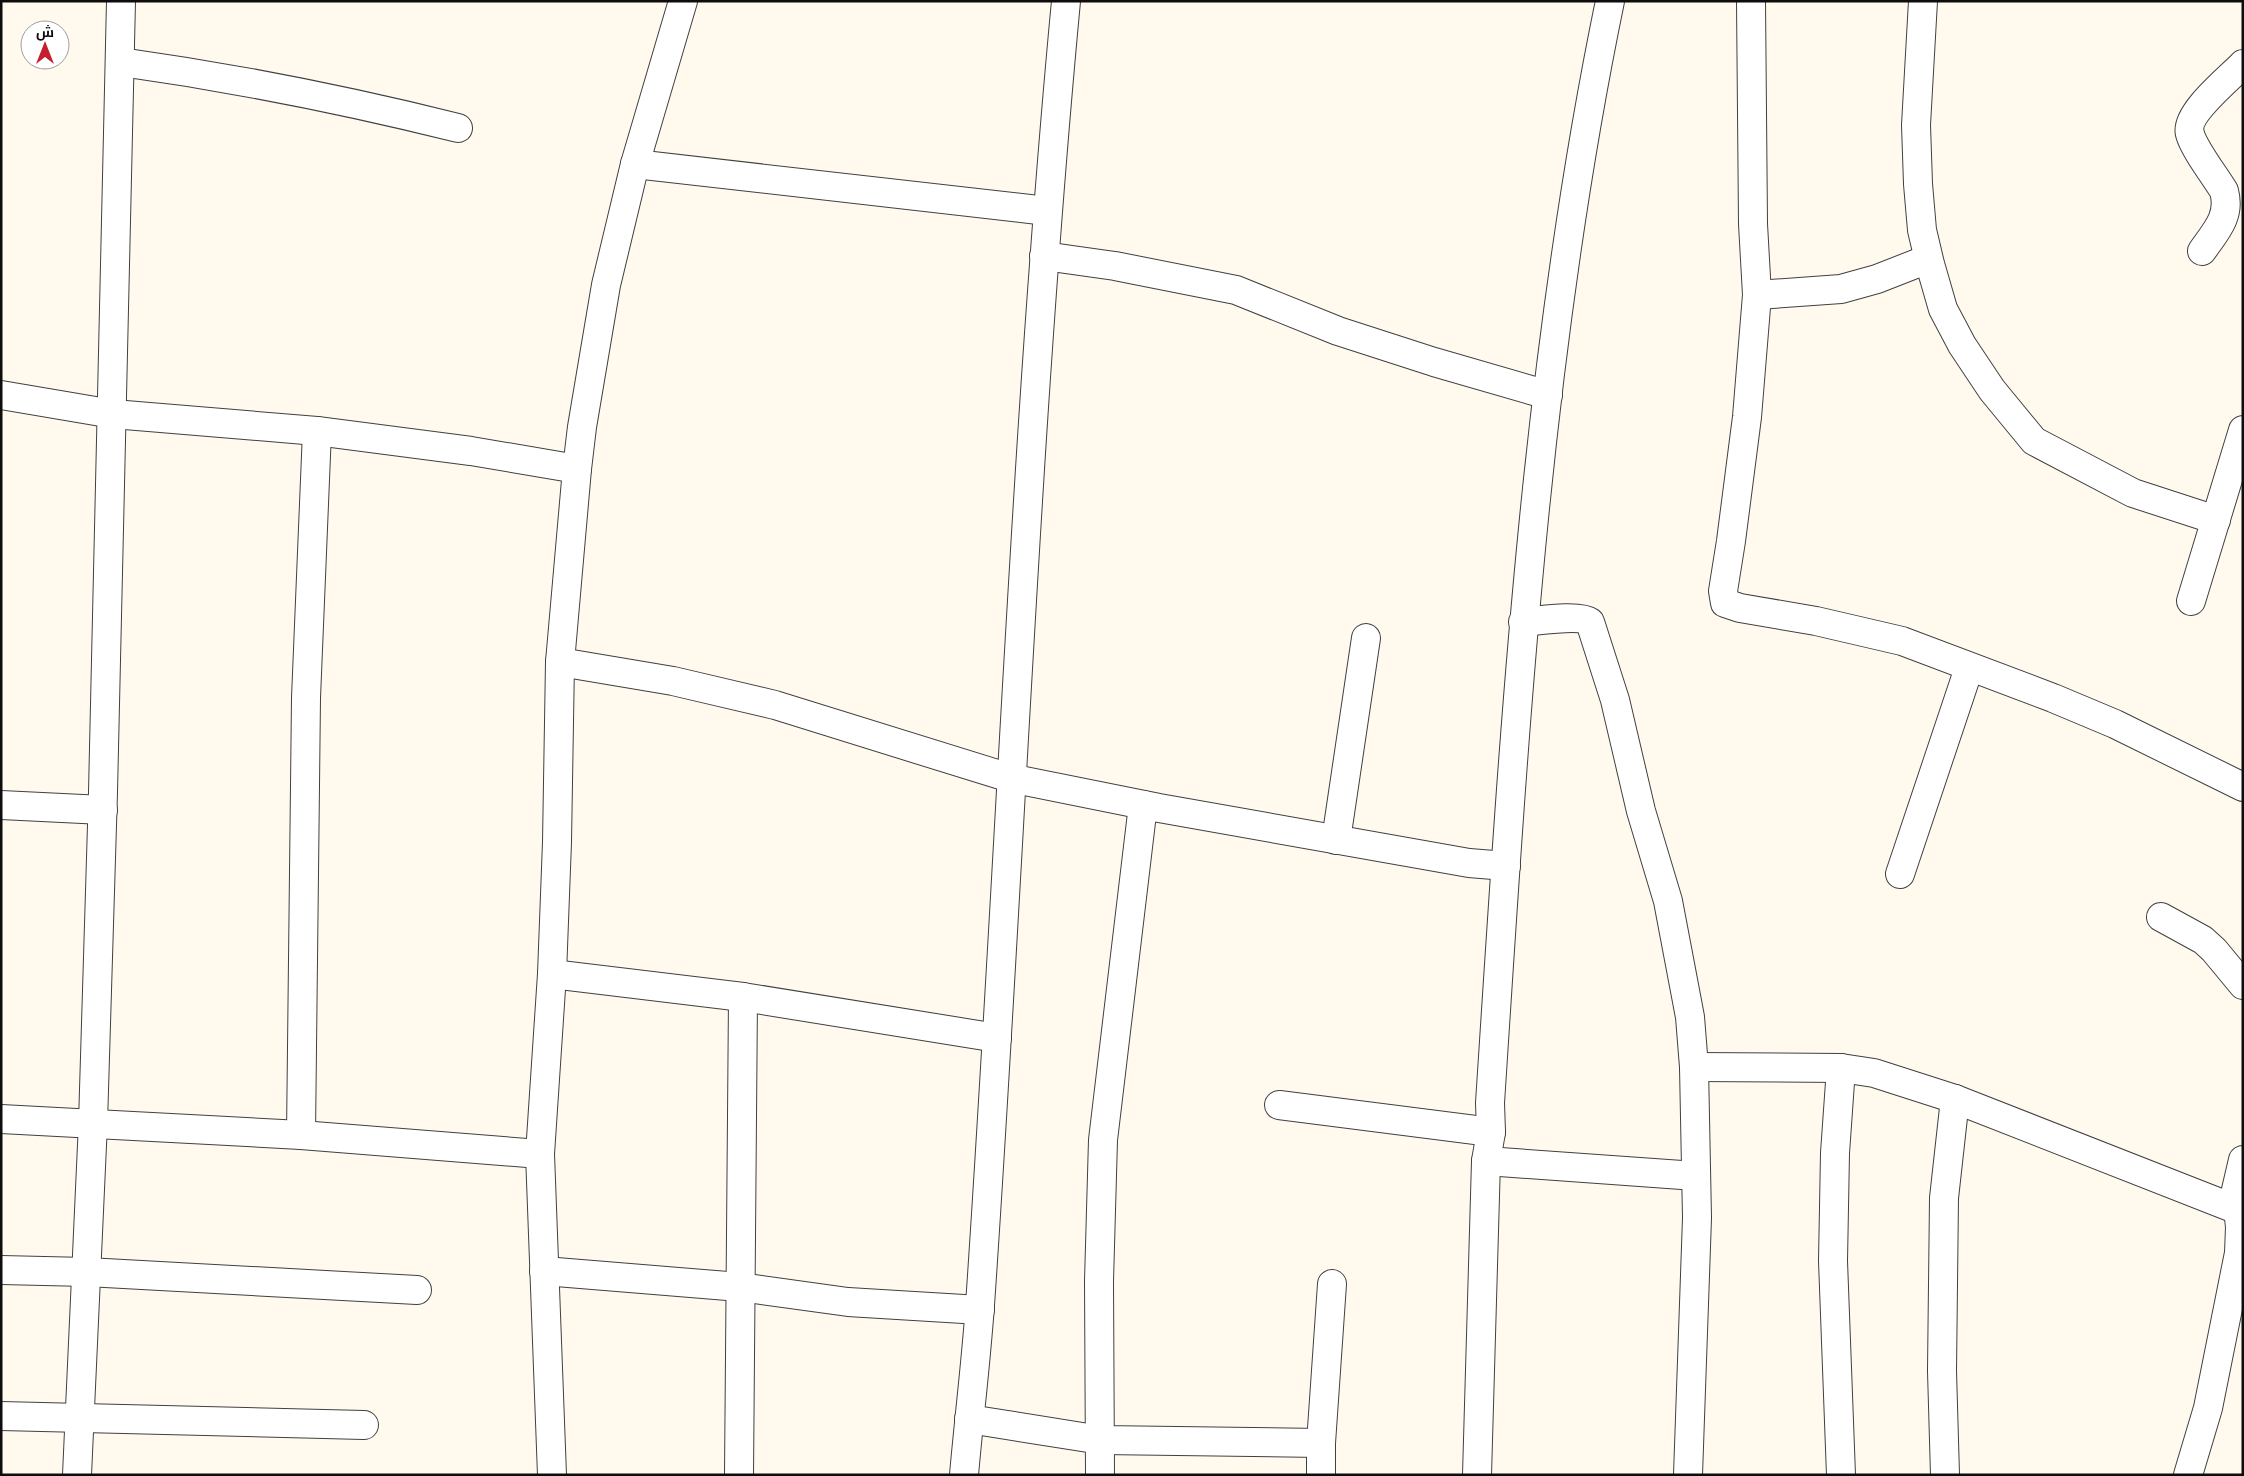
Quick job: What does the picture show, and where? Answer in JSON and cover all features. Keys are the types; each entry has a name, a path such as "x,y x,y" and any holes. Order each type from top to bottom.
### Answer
{"street":[{"path":"77,1475 93,1123 103,810 121,1"},
{"path":"552,1475 540,1154 552,974 557,842 560,662 577,469 582,427 606,285 635,164 683,1"},
{"path":"964,1475 980,1310 997,1038 1010,778 1044,256 1066,1"},
{"path":"1477,1475 1486,1161 1490,1132 1490,1103 1523,622 1548,395 1578,179 1610,1"},
{"path":"1751,1 1753,224 1757,295 1747,417 1732,541 1723,591 1725,603 1740,608 1816,621 1902,641 1969,668 2053,698 2115,724 2243,787"},
{"path":"1923,1 1916,125 1922,230 1943,309 1962,345 1992,390 2034,441 2133,494 2216,520"},
{"path":"121,62 277,86 365,104 458,128"},
{"path":"2202,250 2225,219 2226,200 2224,191 2190,134 2190,122 2198,109 2243,64"},
{"path":"635,164 1047,211"},
{"path":"1044,256 1115,266 1236,290 1338,331 1434,362 1548,395"},
{"path":"1757,295 1841,289 1877,279 1928,258"},
{"path":"1,395 112,414 317,431 471,451 577,469"},
{"path":"2191,601 2243,430"},
{"path":"301,1135 306,698 317,431"},
{"path":"1523,622 1574,619 1587,620 1591,625 1614,700 1642,811 1668,901 1690,1017 1694,1067 1697,1228 1688,1475"},
{"path":"1336,840 1366,638"},
{"path":"560,662 673,681 775,705 1010,778 1336,840 1469,863 1506,866"},
{"path":"1900,874 1969,668"},
{"path":"1,804 103,810"},
{"path":"1100,1475 1099,1281 1102,1140 1143,804"},
{"path":"2161,917 2203,940 2214,950 2243,985"},
{"path":"552,974 743,997 997,1038"},
{"path":"739,1475 743,997"},
{"path":"1694,1067 1841,1068 1874,1073 1955,1099 2238,1210"},
{"path":"1841,1068 1835,1153 1833,1261 1841,1475"},
{"path":"1946,1475 1942,1371 1944,1198 1955,1099"},
{"path":"1279,1105 1490,1132"},
{"path":"1,1119 301,1135 540,1154"},
{"path":"2188,1475 2208,1408 2238,1253 2236,1190 2243,1160"},
{"path":"1486,1161 1696,1176"},
{"path":"1,1270 87,1272 416,1290"},
{"path":"544,1272 740,1287 848,1302 980,1310"},
{"path":"1321,1475 1332,1284"},
{"path":"1,1416 364,1426"},
{"path":"969,1419 1101,1440 1322,1443"}]}
